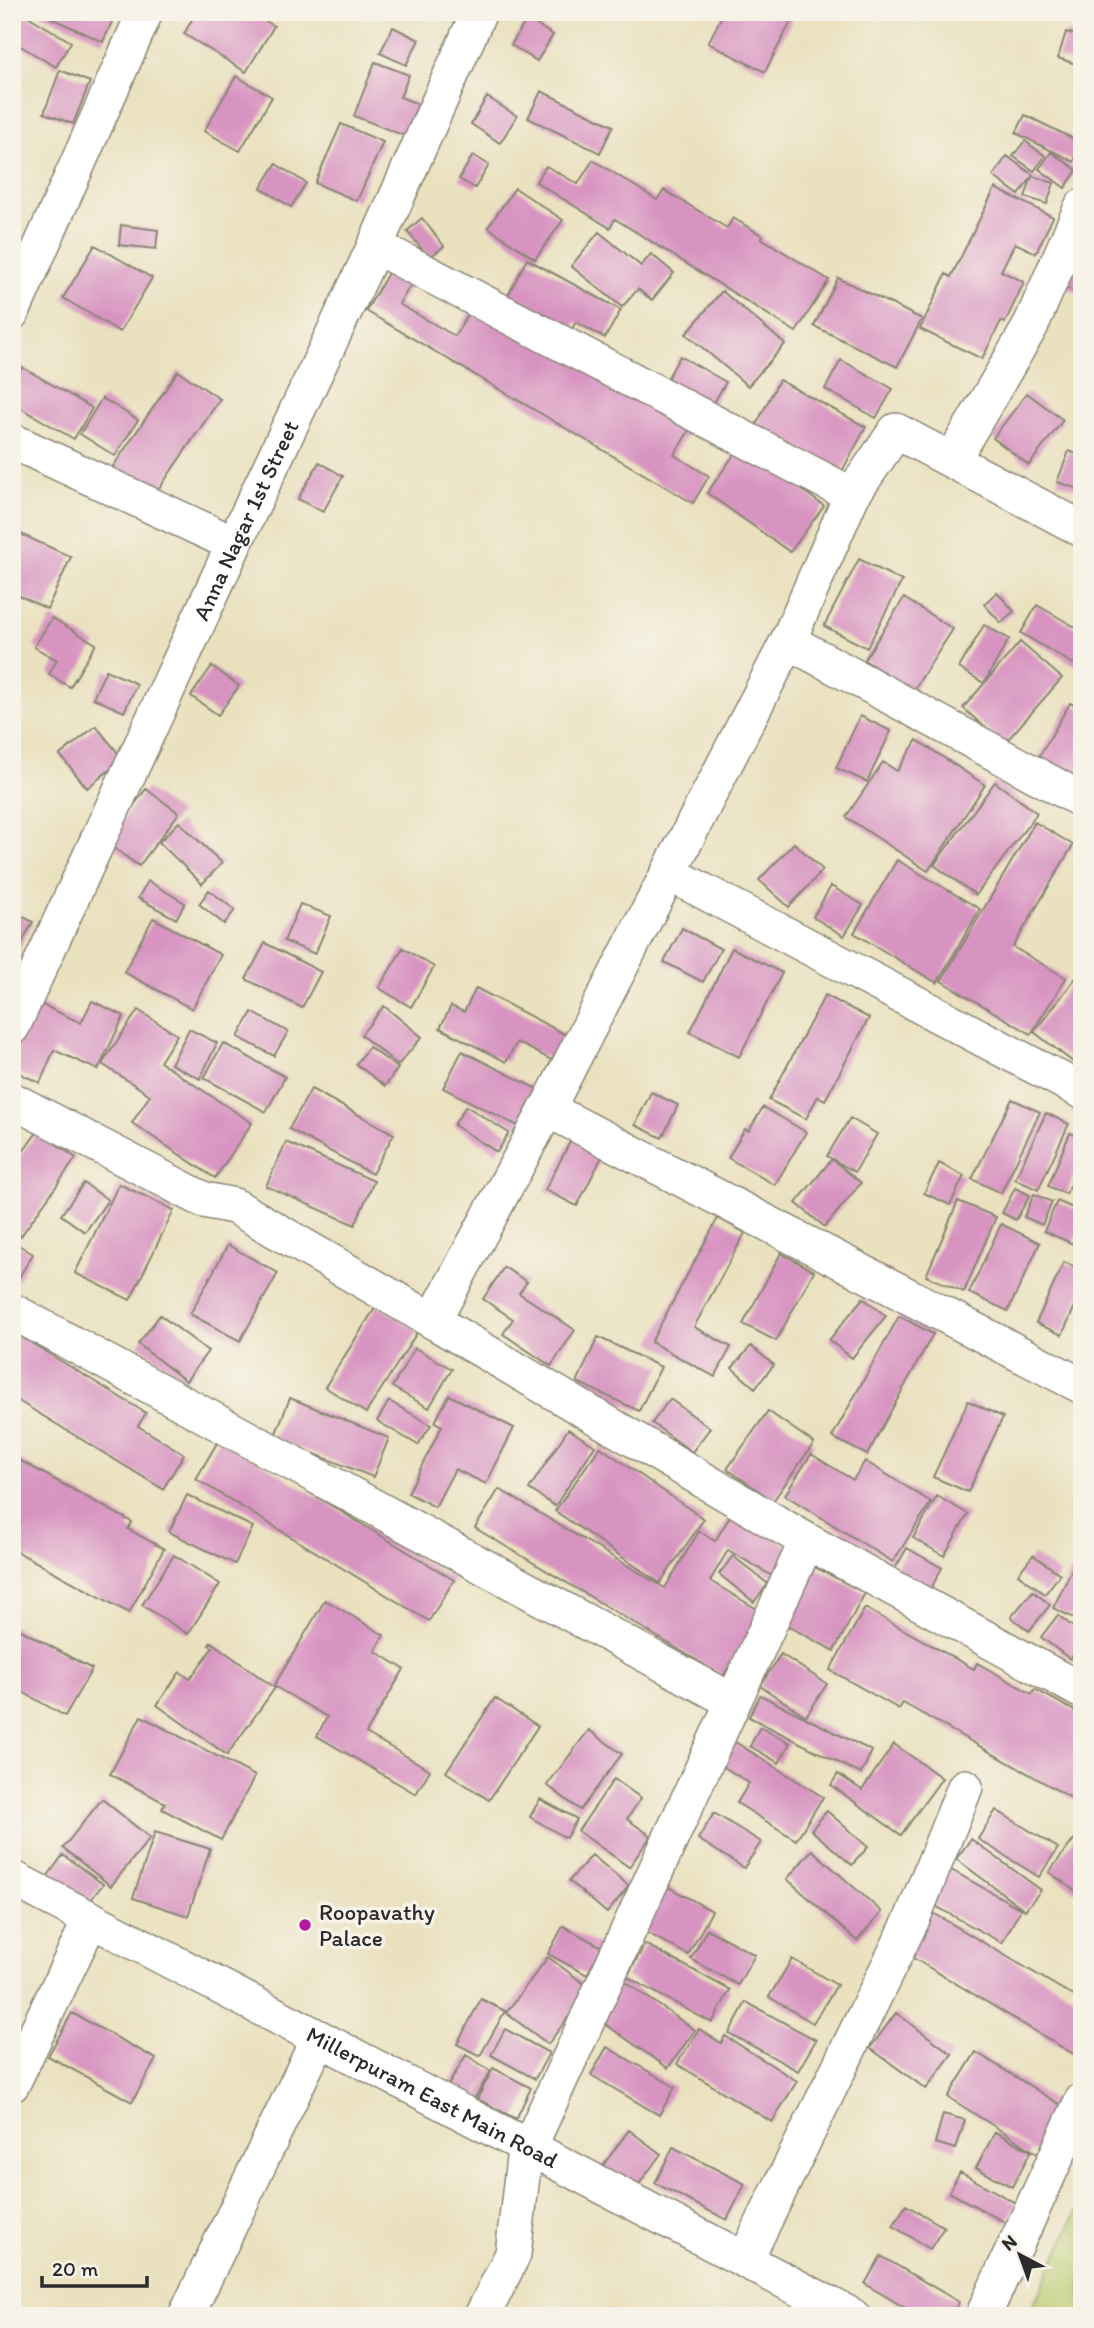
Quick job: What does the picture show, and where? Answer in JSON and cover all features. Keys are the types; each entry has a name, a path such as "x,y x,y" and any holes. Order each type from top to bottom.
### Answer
{"street":[{"path":"12,312 145,12"},
{"name":"Anna Nagar 1st Street","path":"12,1027 234,544 375,246 479,12"},
{"path":"952,460 1030,327 1082,206"},
{"path":"375,246 852,495"},
{"path":"433,1321 547,1109 788,640 852,495 895,431 1082,528"},
{"path":"12,441 234,544"},
{"path":"788,640 1082,800"},
{"path":"669,873 1082,1091"},
{"path":"12,1100 204,1200 234,1206 807,1541 1082,1691"},
{"path":"547,1109 1082,1386"},
{"path":"12,1311 732,1701"},
{"path":"482,2316 513,2254 524,2158 807,1541"},
{"path":"745,2260 912,1919 965,1787"},
{"name":"Millerpuram East Main Road","path":"12,1878 852,2316"},
{"path":"12,2084 91,1919"},
{"path":"186,2316 319,2038"},
{"path":"983,2316 1082,2101"}],"green space":[{"path":"1082,2201 1082,2316 1028,2316"}],"building":[{"path":"12,12 21,12 71,42 56,67 12,41"},
{"path":"38,12 115,12 116,13 103,42"},
{"path":"196,12 250,12 274,26 246,72 184,34"},
{"path":"724,12 796,12 765,72 708,43"},
{"path":"527,19 553,35 537,61 511,45"},
{"path":"393,27 419,40 406,65 380,53"},
{"path":"1066,32 1082,37 1082,66 1058,58"},
{"path":"375,62 409,75 400,97 418,104 405,136 354,116"},
{"path":"60,70 90,82 73,124 44,113"},
{"path":"236,76 272,97 240,151 204,131"},
{"path":"541,91 613,126 600,153 528,118"},
{"path":"487,97 517,116 500,143 471,124"},
{"path":"1025,115 1082,143 1074,162 1016,133"},
{"path":"341,124 383,142 357,201 315,183"},
{"path":"1025,141 1045,156 1034,171 1013,156"},
{"path":"1051,152 1077,170 1065,188 1039,169"},
{"path":"473,155 489,165 475,188 459,179"},
{"path":"1007,156 1033,175 1019,195 993,176"},
{"path":"593,160 657,200 664,190 727,228 733,218 829,280 796,332 615,219 610,228 536,182 546,166 578,184"},
{"path":"276,164 306,183 291,207 261,188"},
{"path":"1032,176 1054,183 1047,204 1025,197"},
{"path":"515,188 563,220 535,259 488,227"},
{"path":"995,188 1053,217 1036,253 1015,243 1001,271 1024,282 1005,323 1001,321 982,359 920,329 946,274 951,277"},
{"path":"422,218 444,246 429,258 407,231"},
{"path":"121,225 158,230 156,249 119,245"},
{"path":"599,232 641,266 651,254 674,273 652,300 638,289 622,307 571,266"},
{"path":"95,245 152,278 120,332 63,298"},
{"path":"527,259 621,310 605,338 576,322 568,336 505,301"},
{"path":"1064,260 1082,268 1082,294 1055,283"},
{"path":"391,268 413,281 399,304 455,336 474,303 690,429 674,455 709,476 693,503 366,311"},
{"path":"838,278 922,319 897,367 814,326"},
{"path":"722,291 785,344 748,386 686,334"},
{"path":"680,356 726,382 709,411 663,386"},
{"path":"841,360 893,389 876,418 825,389"},
{"path":"22,367 92,408 74,439 12,403 12,385"},
{"path":"178,371 220,399 152,499 110,471"},
{"path":"779,380 866,427 841,473 754,429"},
{"path":"1027,393 1063,420 1029,465 993,438"},
{"path":"102,398 138,420 115,456 80,434"},
{"path":"741,445 824,506 790,552 707,493"},
{"path":"1069,451 1082,456 1082,481 1079,489 1057,482"},
{"path":"319,462 343,476 323,512 298,499"},
{"path":"12,530 71,557 47,609 12,592"},
{"path":"859,559 902,581 867,648 824,626"},
{"path":"997,592 1014,611 1001,623 984,604"},
{"path":"904,598 953,629 913,691 864,660"},
{"path":"1037,605 1082,631 1082,669 1021,633"},
{"path":"52,618 96,644 70,687 49,674 57,660 34,647"},
{"path":"984,625 1009,639 984,683 959,668"},
{"path":"1020,642 1062,678 1004,744 963,708"},
{"path":"212,666 239,686 218,715 191,696"},
{"path":"106,670 137,684 124,712 93,698"},
{"path":"1070,703 1082,709 1082,782 1039,757"},
{"path":"860,716 891,731 867,782 836,768"},
{"path":"96,726 123,759 87,788 60,755"},
{"path":"917,740 985,785 928,871 846,817 883,762 897,771"},
{"path":"995,782 1037,813 976,895 934,865"},
{"path":"146,789 179,813 139,866 106,842"},
{"path":"179,822 222,863 202,884 159,842"},
{"path":"1035,822 1073,845 1013,947 1066,978 1031,1034 941,981"},
{"path":"794,843 823,870 789,907 759,880"},
{"path":"897,860 980,909 937,983 854,933"},
{"path":"148,881 185,903 176,919 138,898"},
{"path":"831,886 863,905 844,936 813,917"},
{"path":"209,890 235,910 224,924 199,904"},
{"path":"300,904 331,916 315,954 284,941"},
{"path":"12,911 33,922 16,953 12,951"},
{"path":"153,918 221,955 192,1009 124,972"},
{"path":"682,928 721,949 703,982 664,962"},
{"path":"265,943 321,972 302,1008 246,979"},
{"path":"403,948 434,967 411,1007 379,988"},
{"path":"732,948 782,973 739,1057 690,1032"},
{"path":"1082,970 1082,1050 1073,1062 1034,1032"},
{"path":"476,988 574,1039 561,1065 517,1042 506,1062 440,1028 451,1006 464,1012"},
{"path":"825,995 869,1018 825,1100 818,1096 806,1119 769,1100"},
{"path":"32,1000 81,1023 92,1001 124,1016 98,1070 54,1050 40,1083 12,1070 12,1041"},
{"path":"384,1006 422,1037 398,1065 361,1035"},
{"path":"138,1010 177,1035 160,1062 252,1123 215,1178 132,1123 150,1095 102,1064"},
{"path":"252,1012 288,1032 274,1056 238,1037"},
{"path":"189,1029 217,1043 200,1079 171,1064"},
{"path":"223,1043 285,1077 266,1112 204,1078"},
{"path":"369,1047 398,1068 385,1086 356,1064"},
{"path":"462,1051 537,1089 518,1126 443,1088"},
{"path":"311,1089 394,1134 372,1174 289,1129"},
{"path":"651,1092 678,1105 662,1138 635,1125"},
{"path":"1012,1099 1040,1112 1001,1193 972,1179"},
{"path":"466,1106 509,1133 497,1152 454,1125"},
{"path":"763,1107 806,1132 775,1185 728,1158 745,1129 749,1131"},
{"path":"1046,1113 1069,1124 1038,1190 1015,1179"},
{"path":"850,1118 877,1134 855,1172 827,1156"},
{"path":"38,1131 76,1158 21,1236 12,1229 12,1167"},
{"path":"1070,1133 1082,1138 1082,1156 1066,1194 1048,1186"},
{"path":"572,1138 604,1153 577,1206 545,1190"},
{"path":"286,1142 374,1181 355,1225 266,1186"},
{"path":"832,1159 861,1183 825,1227 796,1203"},
{"path":"939,1163 964,1176 950,1205 924,1193"},
{"path":"84,1183 108,1200 85,1232 61,1215"},
{"path":"119,1184 174,1210 130,1300 75,1273"},
{"path":"1015,1188 1030,1195 1016,1220 1002,1213"},
{"path":"1034,1194 1052,1202 1042,1225 1024,1217"},
{"path":"958,1201 996,1217 964,1292 926,1276"},
{"path":"1057,1201 1082,1212 1082,1224 1073,1244 1044,1231"},
{"path":"718,1218 745,1233 694,1327 731,1347 715,1377 651,1342"},
{"path":"1001,1224 1040,1243 1008,1311 969,1293"},
{"path":"12,1241 33,1254 12,1289"},
{"path":"228,1245 278,1273 240,1341 190,1314"},
{"path":"781,1253 814,1271 776,1341 743,1324"},
{"path":"1064,1262 1082,1270 1082,1291 1062,1335 1036,1323"},
{"path":"504,1267 527,1282 519,1293 575,1330 551,1366 503,1334 513,1319 483,1299"},
{"path":"863,1298 886,1316 852,1358 829,1340"},
{"path":"377,1305 418,1331 366,1413 325,1387"},
{"path":"160,1315 208,1351 186,1381 138,1344"},
{"path":"899,1316 933,1334 867,1455 832,1437"},
{"path":"15,1333 146,1413 138,1426 184,1454 163,1489 12,1397 12,1338"},
{"path":"598,1337 661,1367 639,1411 577,1382"},
{"path":"751,1346 774,1365 755,1388 732,1368"},
{"path":"415,1348 452,1369 429,1408 392,1387"},
{"path":"449,1395 514,1428 486,1484 455,1469 435,1507 408,1493 442,1426 435,1422"},
{"path":"290,1398 389,1438 373,1477 274,1438"},
{"path":"670,1399 710,1428 692,1452 652,1423"},
{"path":"389,1401 431,1425 418,1445 377,1421"},
{"path":"968,1401 1003,1417 968,1492 933,1477"},
{"path":"768,1411 814,1443 773,1501 727,1469"},
{"path":"568,1429 595,1446 555,1506 529,1489"},
{"path":"220,1438 454,1580 429,1621 196,1479"},
{"path":"600,1447 704,1519 660,1583 555,1511"},
{"path":"811,1454 853,1480 865,1461 931,1502 893,1562 785,1495"},
{"path":"12,1456 132,1522 128,1529 164,1549 129,1613 12,1549"},
{"path":"499,1489 665,1588 699,1531 715,1541 732,1513 796,1551 779,1580 728,1550 710,1581 762,1612 723,1676 475,1528"},
{"path":"187,1495 253,1527 235,1564 169,1532"},
{"path":"937,1496 968,1514 944,1556 913,1538"},
{"path":"907,1548 942,1568 929,1592 893,1572"},
{"path":"174,1555 220,1584 188,1634 142,1605"},
{"path":"1033,1555 1060,1574 1045,1594 1018,1574"},
{"path":"733,1556 768,1584 754,1602 719,1574"},
{"path":"1074,1565 1082,1569 1082,1622 1053,1608"},
{"path":"815,1567 865,1593 834,1651 784,1624"},
{"path":"1033,1591 1050,1605 1029,1631 1011,1617"},
{"path":"325,1600 384,1635 375,1651 404,1669 366,1733 430,1770 416,1794 317,1736 327,1717 274,1686"},
{"path":"865,1608 974,1669 977,1663 1032,1694 1035,1689 1082,1715 1082,1804 903,1703 899,1709 830,1670"},
{"path":"1058,1615 1082,1634 1082,1643 1070,1659 1041,1637"},
{"path":"12,1625 92,1669 65,1716 12,1686"},
{"path":"211,1642 275,1688 227,1755 157,1705 180,1672 190,1679 213,1647 209,1645"},
{"path":"781,1654 827,1684 806,1716 760,1686"},
{"path":"760,1695 872,1751 861,1774 749,1717"},
{"path":"495,1698 538,1726 489,1800 446,1772"},
{"path":"141,1716 255,1776 221,1840 162,1809 165,1803 110,1774"},
{"path":"760,1727 790,1743 779,1763 750,1746"},
{"path":"589,1730 622,1754 580,1810 547,1785"},
{"path":"732,1740 823,1797 796,1840 737,1803 749,1783 718,1763"},
{"path":"894,1744 942,1778 901,1835 831,1785 838,1774 862,1790"},
{"path":"614,1779 641,1798 627,1819 651,1836 629,1867 578,1831"},
{"path":"102,1799 150,1838 111,1886 63,1848"},
{"path":"540,1799 577,1819 566,1838 530,1817"},
{"path":"996,1810 1058,1848 1039,1877 978,1839"},
{"path":"827,1811 868,1847 852,1865 811,1830"},
{"path":"714,1813 761,1842 744,1868 698,1839"},
{"path":"1082,1829 1082,1896 1049,1872"},
{"path":"155,1832 210,1849 188,1916 133,1898"},
{"path":"971,1839 1041,1890 1025,1910 956,1859"},
{"path":"812,1850 882,1912 857,1941 787,1879"},
{"path":"63,1855 103,1884 87,1905 47,1877"},
{"path":"592,1855 629,1886 607,1913 569,1881"},
{"path":"944,1866 1021,1909 1002,1943 925,1900"},
{"path":"665,1885 712,1911 688,1955 640,1929"},
{"path":"930,1911 1082,2001 1080,2058 905,1953"},
{"path":"563,1926 602,1947 587,1975 548,1954"},
{"path":"707,1929 755,1955 738,1985 691,1959"},
{"path":"645,1944 730,1990 712,2023 627,1977"},
{"path":"548,1957 590,1988 548,2044 506,2013"},
{"path":"792,1959 837,1985 813,2023 769,1997"},
{"path":"621,1979 695,2030 668,2068 595,2017"},
{"path":"481,1999 505,2011 480,2056 457,2044"},
{"path":"746,2002 816,2040 798,2071 729,2033"},
{"path":"72,2013 156,2059 132,2102 48,2056"},
{"path":"896,2013 952,2054 926,2089 870,2048"},
{"path":"505,2029 549,2053 535,2079 491,2055"},
{"path":"699,2029 721,2043 725,2036 797,2081 772,2122 677,2064"},
{"path":"607,2047 675,2087 659,2115 591,2075"},
{"path":"976,2052 1067,2109 1038,2154 948,2097"},
{"path":"466,2055 491,2071 465,2114 440,2099"},
{"path":"493,2068 531,2088 516,2119 477,2099"},
{"path":"943,2114 965,2120 956,2149 935,2143"},
{"path":"629,2130 661,2154 631,2195 598,2172"},
{"path":"995,2132 1031,2151 1012,2187 976,2168"},
{"path":"673,2147 745,2184 727,2220 655,2183"},
{"path":"960,2172 1017,2204 1006,2223 949,2192"},
{"path":"906,2205 944,2227 930,2249 893,2226"},
{"path":"881,2256 959,2302 951,2316 919,2316 865,2284"}],"place":[{"name":"Roopavathy Palace","path":"305,1925"}]}
